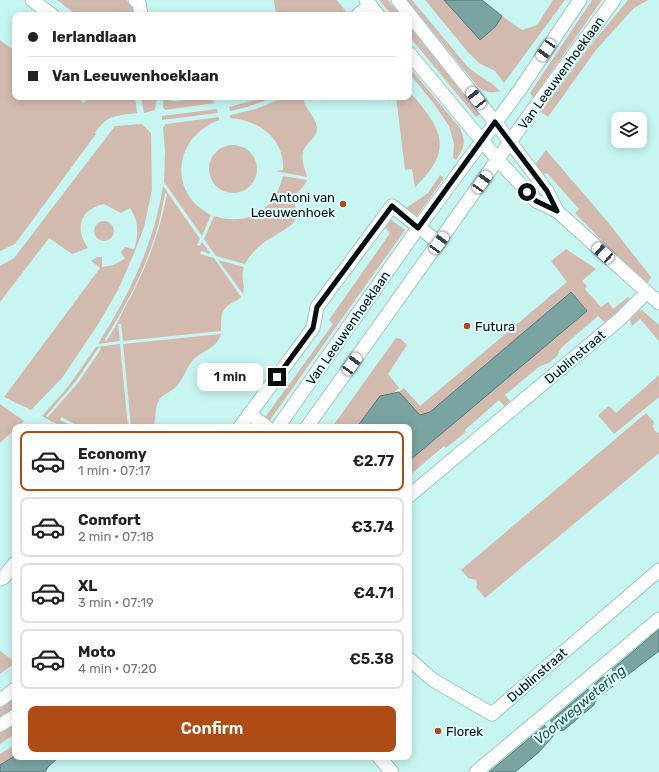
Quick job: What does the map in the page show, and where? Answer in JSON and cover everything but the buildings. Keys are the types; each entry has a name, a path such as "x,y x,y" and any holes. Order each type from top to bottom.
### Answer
{"street":[{"path":"32,0 48,12"},
{"path":"135,0 139,3 140,12"},
{"path":"398,0 408,12"},
{"name":"Van Leeuwenhoeklaan","path":"280,424 418,228 521,88 580,0"},
{"name":"Van Leeuwenhoeklaan","path":"309,424 510,142 614,0"},
{"path":"360,12 368,2 376,12"},
{"path":"412,18 495,122 547,191 557,211"},
{"path":"412,56 498,160 536,201 557,211 659,303"},
{"path":"242,424 313,328 317,307 392,206 418,228 439,243"},
{"name":"Dublinstraat","path":"412,493 620,319 647,292"},
{"path":"249,414 263,424"},
{"path":"0,579 3,578 12,567"},
{"name":"Dublinstraat","path":"412,662 433,680 492,714 659,570"},
{"path":"476,772 659,619"},
{"path":"0,700 12,691"},
{"path":"0,725 12,718"},
{"path":"382,760 392,772"}],"shaded area":[{"path":"57,0 126,0 135,12 73,12"},
{"path":"274,0 337,0 346,12 276,12"},
{"path":"379,0 388,0 398,12 389,12"},
{"path":"407,0 412,0 467,66 500,91 488,92 478,87"},
{"path":"425,0 444,0 480,40 496,26 502,16 522,30 537,25 553,0 565,0 504,83 495,71 479,63 467,51"},
{"path":"592,0 602,0 533,98 530,93"},
{"path":"628,0 648,0 634,8 596,50 548,117 541,112 590,46"},
{"path":"412,30 480,114 476,117 412,40"},
{"path":"0,40 12,49 12,100 80,100 84,103 86,100 135,100 137,113 113,117 104,122 15,244 0,251"},
{"path":"412,71 460,128 464,145 456,160 453,158 454,144 449,126 434,104 412,77"},
{"path":"412,95 433,122 437,131 440,149 430,170 415,188 412,169 405,170 396,100 412,100"},
{"path":"142,100 157,100 155,110 144,113"},
{"path":"164,100 211,100 215,103 165,110 163,107"},
{"path":"255,100 267,100 230,111 229,107"},
{"path":"278,100 304,100 305,105 315,120 317,128 316,135 306,146 303,152 303,162 307,177 275,171 283,170 280,149 275,140 260,127 241,120 230,118 230,115 256,109"},
{"path":"217,109 218,113 162,120 162,116"},
{"path":"219,117 219,120 204,128 193,139 185,151 182,165 182,179 187,193 197,205 211,215 202,236 164,182 165,151 163,127 166,124"},
{"path":"142,124 151,133 152,190 144,227 135,251 118,290 97,326 62,378 31,410 4,397 100,268 91,261 97,257 102,257 102,267 113,265 125,259 121,252 125,247 134,249 137,238 137,223 130,208 121,213 104,204 89,210 82,220 81,227 81,233 88,248 72,254 49,238 0,302 0,266 14,258 115,126"},
{"path":"228,145 238,145 250,152 257,164 257,174 250,186 238,193 228,193 220,189 213,182 209,174 209,164 213,156 220,149"},
{"path":"546,150 607,221 651,277 647,284 575,213 579,209 547,173 542,176 534,166"},
{"path":"440,175 444,178 417,216 406,208 428,193"},
{"path":"283,176 307,180 295,198 296,219 294,222 260,246 250,256 245,264 216,256 204,239 214,216 226,219 238,219 249,217 258,213 274,198"},
{"path":"163,186 200,239 197,245 200,246 202,242 211,254 201,251 200,254 214,258 241,297 224,310 221,331 123,341 121,324 118,324 120,341 98,344 120,307 139,268 147,249 159,207","holes":["165,193 167,194 160,225 144,269 131,297 106,341 105,339 129,299 148,256 158,226"]},
{"path":"390,219 405,230 267,424 260,424 333,324 329,320 390,233 384,226"},
{"path":"104,221 111,224 114,231 111,238 104,241 97,238 94,231 97,224"},
{"path":"566,249 596,269 582,281 587,286 585,289 601,307 608,302 613,309 628,297 630,300 610,323 605,323 598,316 561,348 557,356 549,363 540,366 505,395 510,401 504,406 499,400 465,430 466,432 446,448 444,446 412,473 412,458 587,311 570,292 430,413 420,415 399,392 404,388 420,406 567,282 551,261"},
{"path":"218,260 244,267 243,294"},
{"path":"642,310 659,325 659,341 640,319 632,326 630,320 636,312"},
{"path":"221,334 213,346 191,362 176,387 159,400 154,424 131,424 123,344"},
{"path":"396,338 401,339 407,345 388,374 399,388 393,393 380,396 359,424 334,424"},
{"path":"120,344 128,424 75,424 62,417 60,420 68,424 57,424 42,416 67,388 96,347","holes":["99,347 101,349 78,383 48,417 46,416 76,381"]},
{"path":"659,375 659,397 614,434 598,415 609,406 616,413"},
{"path":"0,404 24,421 20,424 12,424 12,432 0,443"},
{"path":"646,413 654,422 653,427 655,431 659,433 659,453 485,598 476,587 476,580 468,578 461,570"},
{"path":"0,651 12,660 12,665 0,674"},
{"path":"12,700 12,714 0,722 0,708"},
{"path":"12,724 12,736 0,744 0,732"},
{"path":"12,747 12,758 0,765 0,754"}],"water":[{"path":"444,0 482,0 502,16 496,26 480,40"},
{"path":"571,292 587,311 412,458 412,424 359,424 380,396 399,392 420,415 430,412"},
{"name":"Voorwegwetering","path":"659,629 659,651 596,699 594,705 564,730 555,734 538,753 515,772 489,772 629,655"},
{"path":"12,758 12,760 56,760 45,772 0,772 0,765"}],"pier":[{"path":"612,667 612,672 622,683 615,688 606,677 602,676"},
{"path":"593,683 603,696 598,700 588,688"},
{"path":"549,720 561,733 555,737 544,724"}],"place":[{"name":"Antoni van Leeuwenhoek","path":"343,204"},
{"name":"Futura","path":"467,326"},
{"name":"Florek","path":"438,731"}],"route":[{"path":"277,377 313,328 317,307 392,206 418,228 495,122 547,191 557,211 536,201 527,192"}]}
